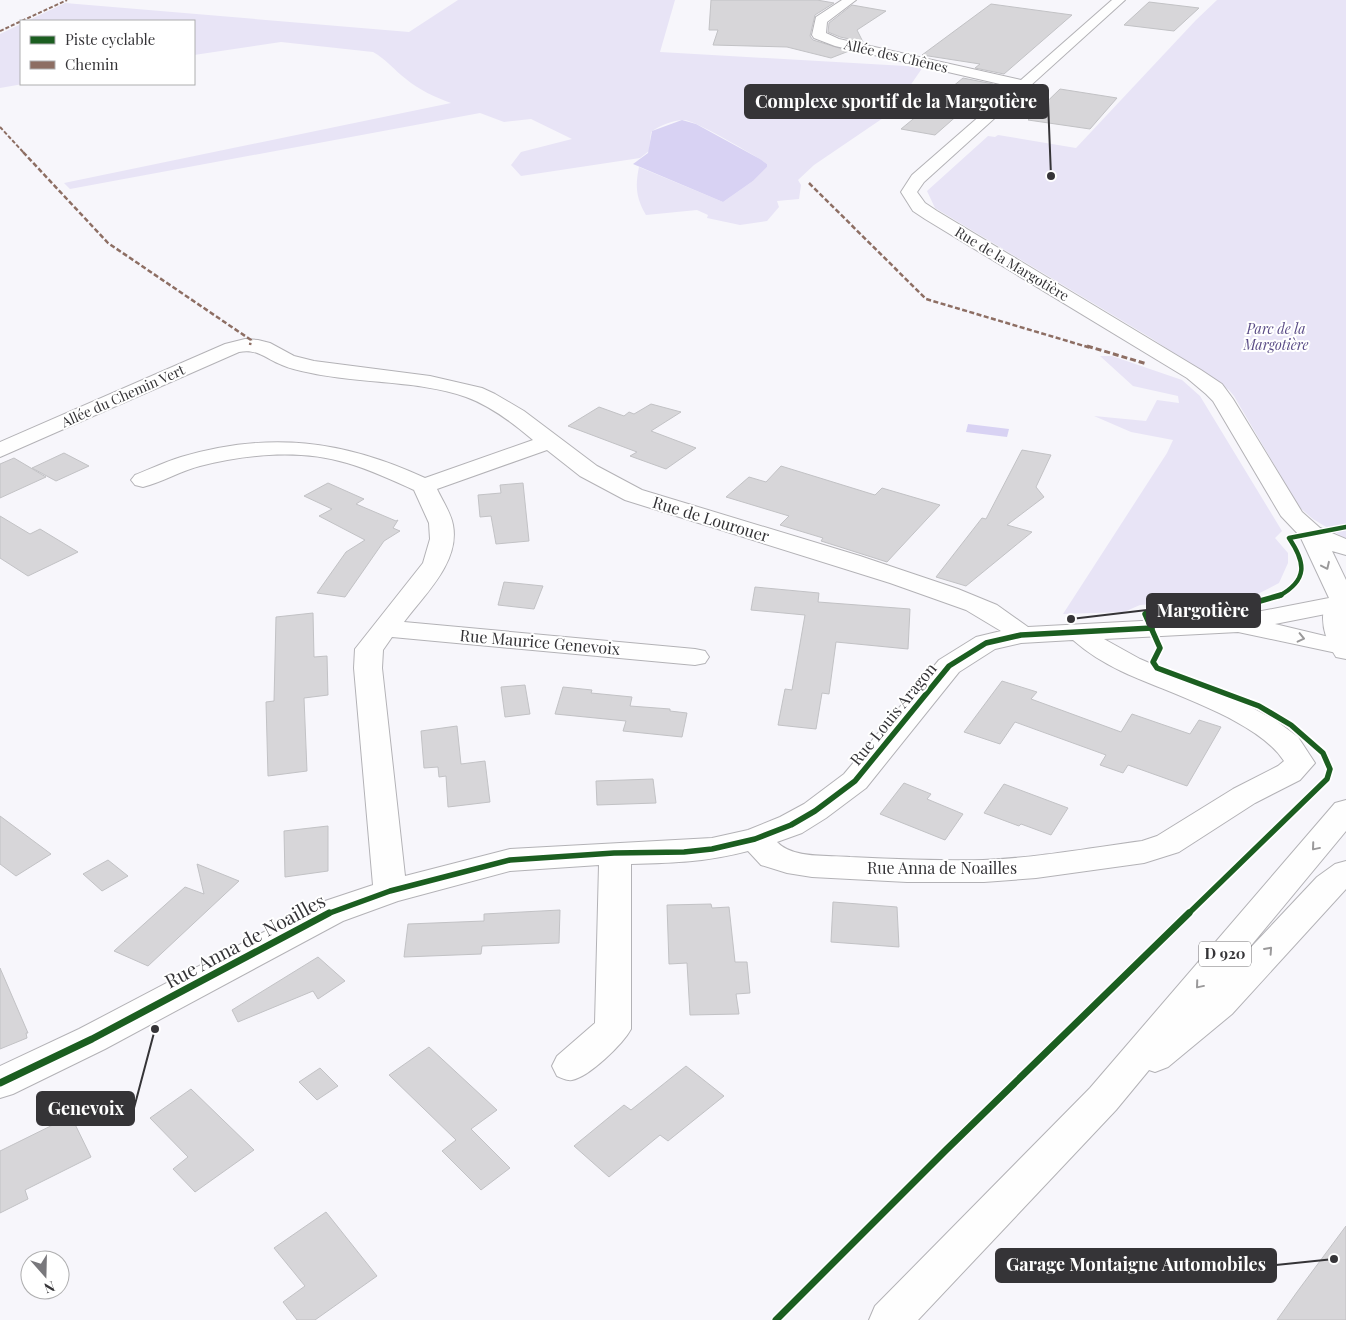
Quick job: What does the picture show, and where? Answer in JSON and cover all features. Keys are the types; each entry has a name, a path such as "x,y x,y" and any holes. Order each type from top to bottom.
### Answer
{"street":[{"name":"Allée des Chênes","path":"850,0 821,20 819,35 835,42 1024,85"},
{"name":"Rue de la Margotière","path":"1119,0 918,179 909,192 919,207 931,215 1194,374 1214,389 1222,399 1293,516 1311,533 1346,548"},
{"name":"Rue de Lourouer","path":"246,344 258,346 290,362 332,370 413,380 461,389 489,399 530,426 582,466 619,489 666,507 882,571 975,605 1008,621 1022,635"},
{"name":"Allée du Chemin Vert","path":"0,450 232,348 246,344"},
{"path":"424,486 549,442"},
{"path":"143,480 200,459 247,451 297,449 338,454 370,462 424,486 440,523 442,539 435,564 370,649 368,668 390,891"},
{"name":"Rue de la Margotière","path":"1311,533 1342,600"},
{"path":"1342,600 1335,625 1345,649"},
{"name":"Rue Louis Aragon","path":"755,838 791,825 815,811 855,781 949,666 986,643 1022,635 1236,624 1342,600"},
{"name":"Rue Louis Aragon","path":"1236,624 1345,649"},
{"name":"Rue Maurice Genevoix","path":"385,628 695,657"},
{"name":"Rue Anna de Noailles","path":"0,1083 92,1039 331,912 390,891 510,860 614,853 684,852 712,849 755,838 772,857 787,862 812,866 946,871 984,871 1036,867 1144,852 1168,844 1244,796 1289,773 1300,764 1298,755 1273,731 1259,722 1135,668 1090,643 1079,632"},
{"name":"D 920","path":"890,1320 1103,1099 1346,810"},
{"path":"570,1066 613,1029 614,853"},
{"name":"D 920","path":"1103,1099 1220,1004 1329,885 1346,872"}],"green space":[{"path":"458,0 675,0 660,52 923,67 892,112 814,165 798,180 801,185 799,199 777,201 779,207 767,221 740,225 707,218 708,215 697,210 646,215 637,192 639,167 723,202 753,181 767,167 767,164 760,159 733,143 699,125 684,120 666,124 651,132 649,151 640,158 521,176 511,165 521,152 572,139 531,119 504,122 480,113 70,189 64,183 451,103 416,87 373,52 281,42 195,55 195,20 29,20 65,3 409,32"},
{"name":"Parc de la Margotière","path":"1217,0 1346,0 1346,539 1313,519 1299,507 1229,390 1151,338 935,208 927,191 988,136 995,137 998,135 1076,148"},
{"path":"20,24 20,85 0,88 0,34"},
{"path":"1100,356 1112,356 1182,380 1200,396 1282,531 1275,538 1288,553 1288,563 1279,583 1252,597 1140,605 1124,612 1063,614 1167,453 1173,440 1131,432 1094,416 1146,421 1157,400 1179,403 1178,396 1133,386"}],"shaded area":[{"path":"682,120 696,124 760,159 767,164 767,167 753,181 723,202 633,164 648,153 652,131"},
{"path":"968,424 1009,429 1007,437 966,432"}],"building":[{"path":"711,0 817,0 834,3 815,15 810,36 813,40 849,51 831,58 787,47 713,45 718,30 709,30"},
{"path":"1149,2 1199,8 1174,31 1124,25"},
{"path":"991,4 1072,15 1004,74 975,68 980,64 922,55"},
{"path":"852,5 886,11 857,30 863,42 840,37 828,32 829,23"},
{"path":"963,78 993,84 935,135 901,129"},
{"path":"1060,89 1117,98 1090,129 1028,120"},
{"path":"651,404 681,412 651,431 696,448 666,469 630,456 637,452 568,426 599,407 624,416 629,412 634,414"},
{"path":"1022,450 1051,455 1036,487 1044,497 1007,525 1032,532 966,586 936,577 982,518 986,519"},
{"path":"64,453 89,466 56,481 32,468"},
{"path":"14,458 46,477 0,498 0,464"},
{"path":"781,466 875,495 882,488 940,505 887,562 821,541 823,538 780,525 789,516 726,497 749,477 766,482"},
{"path":"328,483 364,499 356,504 396,521 398,520 393,528 400,531 384,541 345,597 317,593 346,552 365,540 319,516 332,509 304,496"},
{"path":"523,483 529,541 496,544 491,516 480,517 478,495 501,493 500,485"},
{"path":"0,516 30,534 40,529 78,552 28,576 0,558"},
{"path":"504,582 543,586 534,609 498,605"},
{"path":"755,587 819,593 818,602 910,609 908,649 836,642 829,694 822,693 816,729 778,725 785,689 792,690 805,615 751,610"},
{"path":"313,613 314,657 327,656 328,695 304,698 307,771 268,776 266,702 274,701 276,617"},
{"path":"1002,681 1037,692 1031,699 1121,732 1132,714 1190,734 1199,720 1221,727 1187,786 1128,765 1123,773 1100,765 1106,755 1015,722 1000,744 964,732"},
{"path":"525,685 530,714 505,717 501,687"},
{"path":"563,687 592,690 591,693 632,697 630,706 670,709 670,711 687,713 682,737 623,731 626,721 555,714"},
{"path":"457,726 461,764 485,761 490,802 448,807 446,776 439,777 438,767 424,768 421,731"},
{"path":"653,779 656,803 597,805 596,781"},
{"path":"904,783 931,794 927,799 963,814 945,840 880,814"},
{"path":"1004,784 1068,808 1051,835 984,813"},
{"path":"0,816 51,854 16,876 0,864"},
{"path":"328,826 328,871 285,877 284,831"},
{"path":"108,860 128,876 102,891 83,874"},
{"path":"197,864 239,881 148,966 114,951 185,887 204,894"},
{"path":"833,902 897,907 899,947 831,942"},
{"path":"711,904 712,908 729,907 735,962 747,962 750,993 736,994 739,1014 690,1015 687,963 669,964 667,905"},
{"path":"560,910 559,943 482,946 481,954 404,957 408,924 484,921 484,914"},
{"path":"318,957 345,981 318,999 313,991 238,1022 232,1010"},
{"path":"0,968 28,1033 26,1033 27,1038 0,1049"},
{"path":"429,1047 497,1110 471,1129 510,1168 481,1190 442,1151 456,1140 389,1075"},
{"path":"686,1066 724,1096 668,1141 660,1135 609,1177 574,1146 624,1105 631,1110"},
{"path":"320,1068 338,1086 317,1100 299,1082"},
{"path":"191,1089 254,1150 195,1192 173,1169 188,1157 150,1118"},
{"path":"71,1116 91,1157 25,1190 28,1199 0,1213 0,1151"},
{"path":"326,1212 377,1276 315,1320 297,1320 283,1302 305,1286 274,1248"},
{"path":"1346,1226 1346,1320 1277,1320 1297,1292"}],"marked path":[{"path":"24,20 67,0"},
{"path":"0,31 20,22"},
{"path":"0,127 108,243 251,340 250,345"},
{"path":"809,183 926,299 1147,364"}],"cycle path":[{"path":"776,1320 946,1150 1327,779 1330,769 1323,753 1291,725 1259,706 1157,668 1153,662 1160,648 1145,614 1150,610 1253,603 1280,596 1295,585 1302,572 1300,554 1289,538 1346,527"},
{"path":"0,1083 92,1039 331,912 390,891 510,860 712,849 755,839 791,825 815,811 855,781 949,666 986,643 1021,635 1152,628"}],"place":[{"name":"Complexe sportif de la Margotière","path":"1051,176"},
{"name":"Margotière","path":"1071,619"},
{"name":"Genevoix","path":"155,1029"},
{"name":"Garage Montaigne Automobiles","path":"1334,1259"}]}
